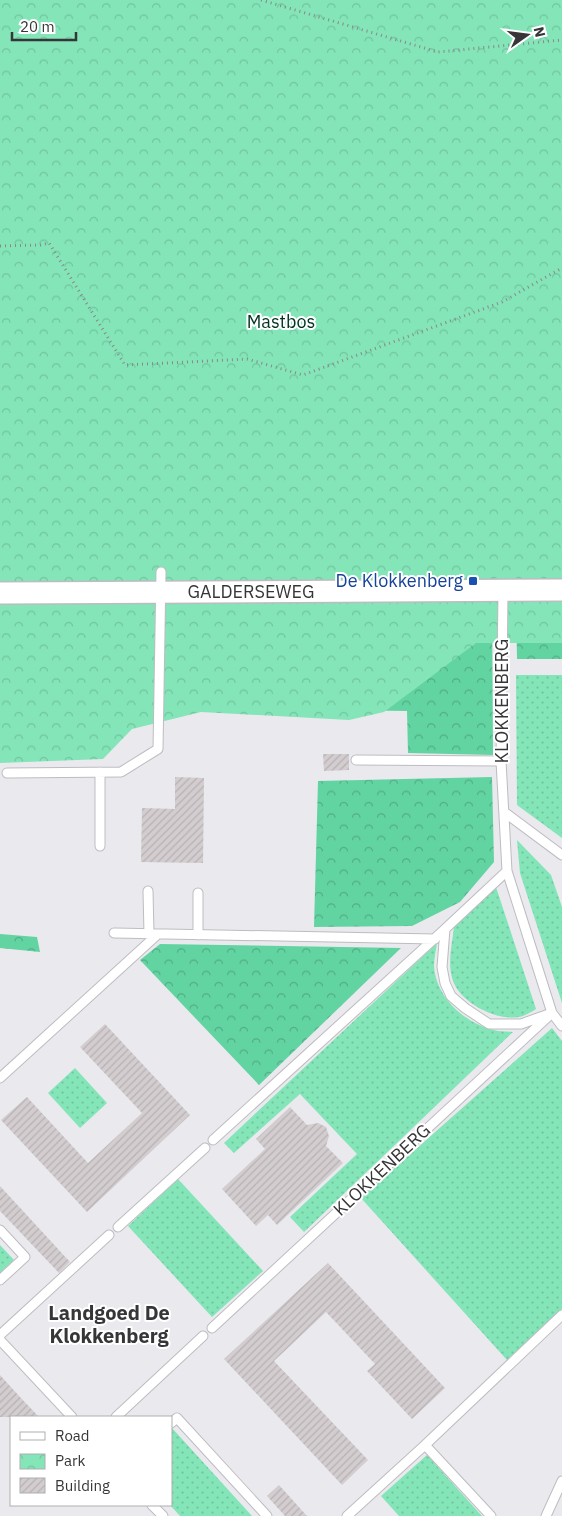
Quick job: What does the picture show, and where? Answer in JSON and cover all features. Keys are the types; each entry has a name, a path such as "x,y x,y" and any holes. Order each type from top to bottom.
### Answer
{"street":[{"name":"GALDERSEWEG","path":"0,593 160,582 503,591 562,590"}],"lane":[{"path":"6,773 121,772 158,748 160,582"},
{"name":"KLOKKENBERG","path":"503,591 501,761 507,871 552,1013 562,1026"},
{"path":"356,760 501,761"},
{"path":"100,772 100,846"},
{"path":"504,812 562,855"},
{"path":"214,1140 507,871"},
{"path":"148,891 153,934"},
{"path":"198,893 198,935"},
{"path":"445,929 442,967 445,983 451,996 465,1008 489,1024 521,1024 552,1013"},
{"path":"114,934 434,939"},
{"path":"0,1078 153,934"},
{"name":"KLOKKENBERG","path":"212,1328 552,1013"},
{"path":"118,1227 205,1148"},
{"path":"0,1230 25,1257 0,1280"},
{"path":"0,1335 109,1235"},
{"path":"353,1514 562,1316"},
{"path":"117,1416 203,1336"},
{"path":"0,1340 71,1416"},
{"path":"172,1422 177,1418 267,1516"},
{"path":"425,1444 491,1516"},
{"path":"546,1516 562,1482"},
{"path":"153,1506 163,1516"}],"path":[{"path":"260,0 438,52 562,40"},
{"path":"0,246 49,243 124,365 247,359 303,375 502,302 562,268"}],"green space":[{"name":"Mastbos","path":"0,0 562,0 562,643 476,643 384,712 349,720 201,712 132,729 103,759 0,763"},
{"path":"492,604 493,755 408,753 407,711 168,708"},
{"path":"516,604 562,604 562,659 517,659"},
{"path":"516,675 562,675 562,838 517,805"},
{"path":"492,777 494,862 460,902 412,926 314,927 318,781"},
{"path":"517,840 551,875 562,907 562,1003 520,873"},
{"path":"496,887 536,1009 519,1017 500,1016 480,1009 457,989 451,974 454,927"},
{"path":"0,934 37,937 40,952 0,948"},
{"path":"437,943 434,966 440,989 446,998 473,1022 496,1031 513,1032 304,1232 290,1217 357,1154 300,1094 234,1153 224,1143"},
{"path":"160,944 401,948 259,1085 140,960"},
{"path":"552,1028 562,1041 562,1309 507,1360 361,1198"},
{"path":"75,1068 107,1103 80,1128 48,1093"},
{"path":"178,1179 263,1271 212,1317 128,1226"},
{"path":"0,1245 14,1260 0,1273"},
{"path":"172,1428 252,1516 180,1516 171,1506"},
{"path":"427,1455 482,1516 399,1516 381,1496"}],"building":[{"path":"323,754 349,754 349,770 324,771"},
{"path":"175,777 204,778 203,863 141,862 142,808 175,809"},
{"path":"105,1024 190,1115 87,1212 1,1120 27,1097 88,1163 142,1113 80,1047"},
{"path":"290,1107 307,1125 318,1123 326,1127 329,1136 326,1146 343,1163 277,1225 268,1215 256,1226 222,1189 265,1149 256,1139"},
{"path":"0,1186 70,1262 59,1273 0,1211"},
{"path":"328,1263 445,1388 412,1419 367,1371 375,1364 326,1312 274,1361 368,1460 342,1485 224,1359"},
{"path":"0,1375 38,1416 0,1417"},
{"path":"279,1485 307,1516 285,1516 267,1496"}],"place":[{"name":"De Klokkenberg","path":"473,581"}],"district":[{"name":"Landgoed De Klokkenberg","path":"109,1324"}]}
